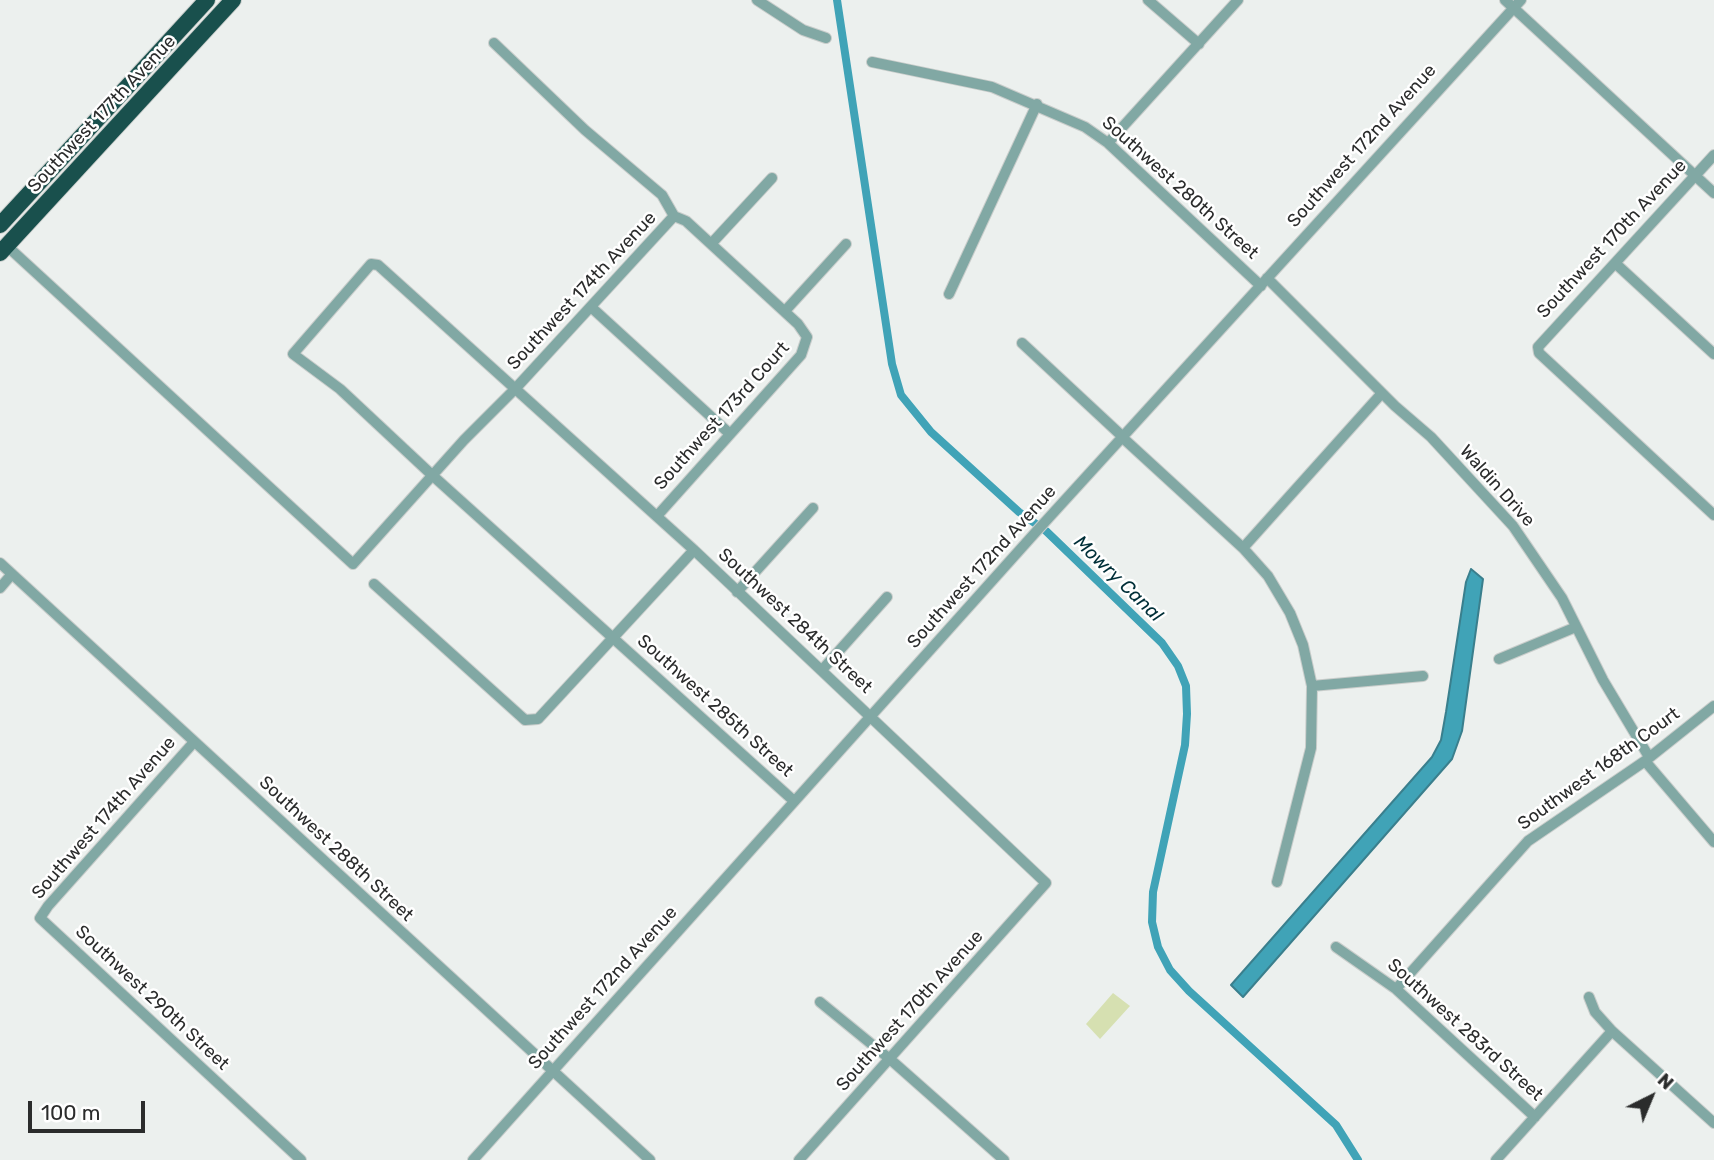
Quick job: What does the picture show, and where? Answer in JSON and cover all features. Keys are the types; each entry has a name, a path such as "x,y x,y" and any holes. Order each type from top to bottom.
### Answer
{"highway":[{"name":"Southwest 177th Avenue","path":"0,225 207,0"},
{"name":"Southwest 177th Avenue","path":"3,250 233,0"}],"street":[{"path":"757,0 803,30 826,38"},
{"path":"1148,0 1199,44"},
{"path":"1108,143 1238,0"},
{"path":"1513,3 1714,193"},
{"name":"Southwest 172nd Avenue","path":"473,1160 1513,3"},
{"path":"494,43 585,130 662,195 674,216 686,222 785,311 846,244"},
{"name":"Southwest 280th Street","path":"872,62 992,87 1037,104 1085,127 1108,143 1264,282"},
{"path":"948,294 1037,104"},
{"name":"Southwest 170th Avenue","path":"1714,155 1538,347 1539,353 1714,515"},
{"path":"711,244 772,178"},
{"name":"Southwest 174th Avenue","path":"3,250 353,564 432,475 516,389 674,216"},
{"path":"1615,263 1714,354"},
{"name":"Southwest 284th Street","path":"432,475 340,388 293,354 371,264 379,265 657,516 872,716 1046,884"},
{"name":"Waldin Drive","path":"1264,282 1431,436 1513,526 1562,598 1647,759"},
{"path":"590,307 730,434"},
{"name":"Southwest 173rd Court","path":"657,516 801,355 807,337 785,311"},
{"path":"1022,343 1242,548 1268,576 1290,612 1303,645 1312,687 1311,748 1277,882"},
{"path":"1242,548 1382,393"},
{"name":"Southwest 285th Street","path":"432,475 794,801"},
{"path":"737,592 813,508"},
{"path":"374,584 525,720 538,719 694,550"},
{"name":"Southwest 288th Street","path":"0,563 650,1160"},
{"path":"0,588 12,574"},
{"path":"822,670 887,597"},
{"path":"1499,659 1576,627"},
{"path":"1312,687 1423,676"},
{"name":"Southwest 168th Court","path":"1396,989 1528,841 1647,759 1714,706"},
{"name":"Southwest 174th Avenue","path":"40,918 48,905 194,741"},
{"path":"1647,759 1714,842"},
{"name":"Southwest 170th Avenue","path":"799,1160 1046,884"},
{"name":"Southwest 290th Street","path":"40,918 301,1160"},
{"name":"Southwest 283rd Street","path":"1336,947 1396,989 1535,1116"},
{"path":"1589,997 1595,1012 1612,1031 1714,1124"},
{"path":"820,1002 891,1060 1004,1160"},
{"path":"1496,1160 1612,1031"}],"green space":[{"path":"1113,993 1130,1006 1100,1039 1086,1024"}],"water":[{"path":"1471,569 1483,579 1462,731 1452,759 1243,997 1231,985 1432,757 1441,740 1466,582"}],"waterway":[{"name":"Mowry Canal","path":"837,0 892,364 901,395 931,432 1019,512 1046,531 1162,643 1178,666 1186,686 1185,745 1153,892 1152,922 1158,947 1170,970 1189,991 1336,1125 1358,1160"}]}
